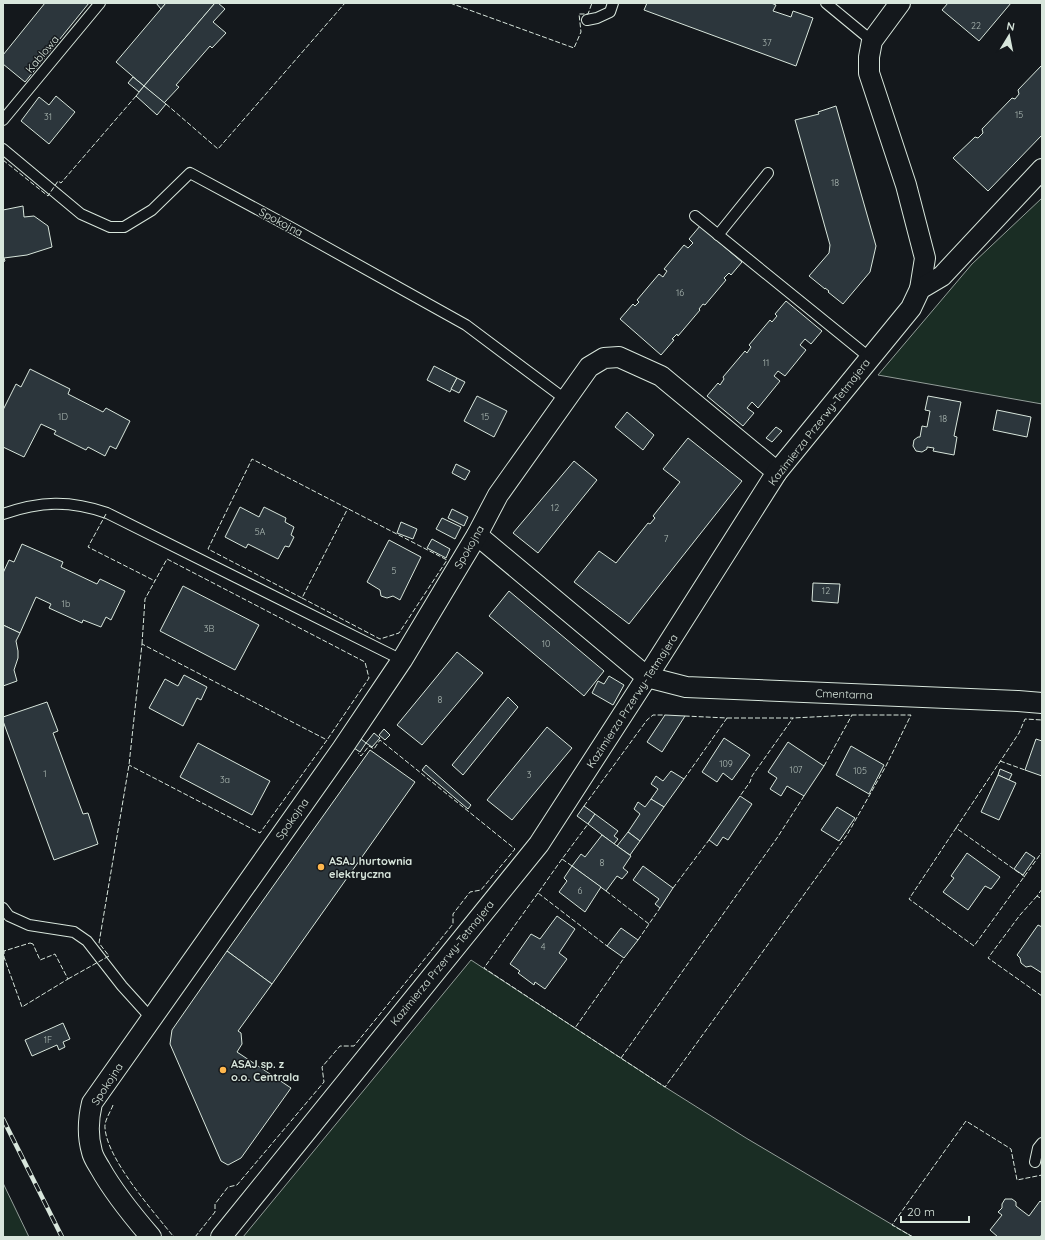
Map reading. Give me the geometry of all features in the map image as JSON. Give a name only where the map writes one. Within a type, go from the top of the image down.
[{"type":"street","points":[[872,41],[900,3]]},
{"type":"street","name":"Kazimierza Przerwy-Tetmajera","points":[[221,1237],[539,844],[777,472],[911,308],[920,289],[925,258],[906,185],[869,73],[869,57],[872,41]]},
{"type":"street","points":[[920,289],[942,276],[1042,169]]},
{"type":"street","name":"Spokojna","points":[[151,1237],[130,1213],[92,1153],[88,1132],[89,1115],[92,1103],[342,749],[402,660],[477,535],[498,495],[589,367],[604,358],[619,357],[660,376],[777,472]]},
{"type":"street","points":[[477,535],[525,577],[647,677]]},
{"type":"street","name":"Cmentarna","points":[[647,677],[686,687],[1042,703]]},
{"type":"lane","name":"Kablowa","points":[[3,120],[100,3]]},
{"type":"lane","points":[[587,20],[597,18],[610,12],[613,3]]},
{"type":"lane","points":[[826,3],[872,41]]},
{"type":"lane","name":"Spokojna","points":[[3,149],[81,214],[110,227],[124,227],[152,210],[190,174],[292,228],[466,325],[565,399]]},
{"type":"lane","points":[[718,235],[768,173]]},
{"type":"lane","points":[[695,216],[870,358]]},
{"type":"lane","points":[[3,514],[14,510],[54,503],[74,504],[90,507],[107,513],[402,660]]},
{"type":"lane","points":[[3,908],[8,916],[29,925],[74,932],[87,941],[114,976],[151,1018]]},
{"type":"lane","points":[[1035,1162],[1038,1148],[1042,1143]]},
{"type":"green space","points":[[1042,198],[1042,404],[878,375],[972,264]]},
{"type":"green space","points":[[471,960],[746,1138],[913,1237],[243,1237]]},
{"type":"green space","points":[[3,1183],[29,1237],[3,1237]]},
{"type":"building","points":[[45,3],[89,3],[25,82],[3,64],[3,55]]},
{"type":"building","points":[[156,3],[166,3],[161,9]]},
{"type":"building","points":[[166,3],[215,3],[144,86],[116,62]]},
{"type":"building","points":[[215,3],[218,3],[225,9],[213,22],[226,33],[212,48],[210,46],[176,85],[179,87],[164,103],[144,86]]},
{"type":"building","points":[[647,3],[771,3],[776,5],[773,11],[791,17],[793,11],[813,18],[796,66],[644,10]]},
{"type":"building","points":[[948,3],[1011,3],[979,41],[942,10]]},
{"type":"building","points":[[1042,65],[1042,135],[988,191],[953,158],[975,137],[978,138],[983,133],[982,129],[1012,98],[1015,99],[1019,94],[1018,90]]},
{"type":"building","points":[[133,77],[144,86],[139,92],[128,83]]},
{"type":"building","points":[[144,86],[166,104],[157,115],[136,96]]},
{"type":"building","points":[[56,96],[75,112],[49,144],[21,121],[39,97],[49,105]]},
{"type":"building","points":[[836,106],[876,246],[870,272],[843,304],[809,276],[829,253],[830,245],[795,120],[819,114],[818,112]]},
{"type":"building","points":[[23,206],[24,217],[34,216],[48,226],[52,247],[27,255],[4,258],[5,261],[3,262],[3,210]]},
{"type":"building","points":[[700,226],[742,262],[731,275],[729,273],[724,278],[726,280],[705,305],[703,304],[699,309],[700,310],[678,336],[677,334],[672,339],[674,340],[661,355],[620,319],[633,304],[635,306],[639,302],[637,300],[659,274],[663,277],[667,271],[664,269],[684,245],[688,248],[693,243],[689,239]]},
{"type":"building","points":[[786,301],[822,331],[811,344],[805,339],[800,345],[806,350],[785,376],[778,371],[774,376],[780,381],[758,408],[752,402],[747,408],[754,413],[743,426],[707,396],[718,383],[720,385],[724,379],[723,377],[745,351],[747,353],[751,347],[749,345],[770,320],[772,322],[777,316],[775,314]]},
{"type":"building","points":[[434,366],[457,378],[450,392],[427,380]]},
{"type":"building","points":[[30,369],[70,389],[68,394],[103,412],[106,408],[130,421],[116,449],[110,446],[105,456],[88,447],[86,450],[54,434],[56,431],[41,424],[24,457],[3,447],[3,410],[16,384],[21,387]]},
{"type":"building","points":[[457,378],[465,382],[459,393],[451,389]]},
{"type":"building","points":[[477,396],[507,411],[494,437],[464,421]]},
{"type":"building","points":[[928,396],[961,402],[954,436],[957,437],[954,455],[933,451],[934,448],[927,447],[927,449],[922,452],[916,451],[913,446],[914,440],[920,437],[922,426],[927,427],[930,411],[925,410]]},
{"type":"building","points":[[997,410],[1031,417],[1027,437],[993,430]]},
{"type":"building","points":[[627,412],[654,435],[643,450],[615,427]]},
{"type":"building","points":[[776,427],[782,431],[772,442],[766,438]]},
{"type":"building","points":[[688,438],[742,481],[629,624],[574,582],[599,551],[616,563],[648,523],[650,524],[655,518],[653,516],[680,482],[663,469]]},
{"type":"building","points":[[574,461],[597,480],[538,553],[513,533]]},
{"type":"building","points":[[456,464],[470,471],[465,480],[452,473]]},
{"type":"building","points":[[240,507],[259,517],[264,507],[286,518],[285,522],[294,527],[291,535],[294,537],[289,547],[285,546],[278,559],[248,544],[246,548],[225,537]]},
{"type":"building","points":[[452,509],[468,517],[464,526],[448,518]]},
{"type":"building","points":[[442,518],[461,527],[455,539],[436,529]]},
{"type":"building","points":[[401,522],[417,529],[413,539],[397,533]]},
{"type":"building","points":[[432,539],[450,549],[446,558],[427,548]]},
{"type":"building","points":[[389,540],[421,557],[400,600],[393,596],[387,598],[381,596],[380,590],[367,582]]},
{"type":"building","points":[[22,544],[63,562],[61,567],[97,584],[100,579],[125,591],[111,620],[106,617],[101,627],[83,620],[82,623],[49,608],[51,604],[36,597],[20,633],[3,625],[3,573],[9,560],[14,562]]},
{"type":"building","points":[[813,583],[840,584],[838,603],[812,601]]},
{"type":"building","points":[[183,586],[259,625],[235,670],[160,631]]},
{"type":"building","points":[[509,591],[604,671],[584,696],[489,616]]},
{"type":"building","points":[[3,625],[20,633],[16,641],[18,658],[14,670],[17,681],[3,686]]},
{"type":"building","points":[[457,652],[483,673],[422,745],[397,725]]},
{"type":"building","points":[[184,675],[207,687],[201,700],[197,698],[183,726],[149,708],[165,679],[178,686]]},
{"type":"building","points":[[609,676],[624,685],[613,705],[592,693],[598,681],[604,684]]},
{"type":"building","points":[[508,697],[518,707],[463,775],[452,765]]},
{"type":"building","points":[[47,702],[58,731],[53,733],[83,814],[88,813],[98,844],[54,860],[3,721],[3,717]]},
{"type":"building","points":[[665,715],[685,716],[662,752],[647,742]]},
{"type":"building","points":[[547,727],[572,748],[512,820],[487,800]]},
{"type":"building","points":[[384,729],[390,735],[385,740],[379,735]]},
{"type":"building","points":[[374,733],[380,738],[372,747],[366,743]]},
{"type":"building","points":[[724,738],[750,755],[732,780],[723,773],[717,782],[702,772]]},
{"type":"building","points":[[361,739],[366,743],[360,752],[354,748]]},
{"type":"building","points":[[1036,739],[1042,741],[1042,776],[1025,770]]},
{"type":"building","points":[[788,742],[824,766],[804,796],[787,786],[781,796],[770,789],[777,778],[768,772]]},
{"type":"building","points":[[198,743],[270,781],[252,815],[180,777]]},
{"type":"building","points":[[851,746],[884,765],[869,794],[836,775]]},
{"type":"building","name":"ASAJ hurtownia elektryczna","points":[[370,750],[415,782],[272,984],[227,951]]},
{"type":"building","points":[[426,765],[471,805],[468,809],[422,770]]},
{"type":"building","points":[[1000,769],[1012,774],[1009,780],[998,775]]},
{"type":"building","points":[[671,771],[684,779],[664,807],[651,799],[658,789],[651,784],[656,776],[663,781]]},
{"type":"building","points":[[998,775],[1016,783],[999,820],[981,812]]},
{"type":"building","points":[[740,796],[752,804],[728,840],[723,837],[717,846],[709,840]]},
{"type":"building","points":[[651,799],[664,807],[640,841],[628,832],[640,814],[634,809],[638,802],[645,807]]},
{"type":"building","points":[[584,806],[595,814],[588,824],[577,816]]},
{"type":"building","points":[[837,807],[855,818],[839,841],[821,830]]},
{"type":"building","points":[[595,814],[618,831],[614,836],[618,839],[614,844],[588,824]]},
{"type":"building","points":[[628,832],[640,841],[630,855],[617,846]]},
{"type":"building","points":[[602,835],[631,856],[623,868],[628,872],[622,879],[617,876],[606,891],[572,866],[581,854],[585,857]]},
{"type":"building","points":[[1026,852],[1035,858],[1023,875],[1014,869]]},
{"type":"building","points":[[967,853],[1000,877],[991,889],[985,886],[968,910],[943,892],[954,878],[951,876]]},
{"type":"building","points":[[572,866],[601,887],[585,912],[559,892],[567,881],[564,878]]},
{"type":"building","points":[[643,866],[673,888],[660,908],[655,904],[659,899],[633,880]]},
{"type":"building","points":[[557,916],[575,929],[559,953],[567,959],[545,989],[535,982],[534,985],[518,973],[520,971],[510,964],[531,934],[540,939]]},
{"type":"building","points":[[1038,925],[1042,927],[1042,973],[1031,966],[1026,967],[1021,963],[1020,958],[1017,955]]},
{"type":"building","points":[[621,928],[638,940],[624,958],[607,946]]},
{"type":"building","name":"ASAJ sp. z o.o. Centrala","points":[[227,951],[272,984],[238,1031],[241,1033],[242,1044],[237,1052],[291,1088],[241,1158],[228,1165],[221,1161],[170,1044],[172,1030]]},
{"type":"building","points":[[63,1023],[70,1039],[63,1042],[65,1047],[59,1050],[57,1045],[32,1056],[25,1040]]},
{"type":"building","points":[[1005,1199],[1012,1199],[1016,1202],[1016,1206],[1029,1216],[1040,1201],[1042,1203],[1042,1234],[1040,1237],[998,1237],[990,1230],[1002,1215],[998,1212],[1002,1208],[1002,1204]]},
{"type":"railway","points":[[3,1119],[62,1237]]},
{"type":"fence","points":[[166,104],[218,149],[345,3]]},
{"type":"fence","points":[[450,3],[574,48],[581,32],[579,14],[588,14],[592,3]]},
{"type":"fence","points":[[3,160],[48,196],[58,181],[61,183],[136,96]]},
{"type":"fence","points":[[302,598],[380,639],[399,633],[447,560],[252,459],[208,549],[302,598],[348,508]]},
{"type":"fence","points":[[106,514],[88,547],[155,581]]},
{"type":"fence","points":[[142,644],[145,599],[167,559],[365,662],[369,678],[327,740]]},
{"type":"fence","points":[[68,979],[109,956],[99,943],[129,765],[142,644],[327,740],[260,833],[129,765]]},
{"type":"fence","points":[[584,806],[647,720],[653,715],[665,715]]},
{"type":"fence","points":[[824,766],[852,715]]},
{"type":"fence","points":[[575,1028],[665,1087],[847,835],[886,766],[911,715],[852,715],[793,718]]},
{"type":"fence","points":[[684,779],[727,718],[685,716]]},
{"type":"fence","points":[[727,718],[793,718],[752,776],[750,782],[740,796]]},
{"type":"fence","points":[[956,828],[1019,733],[1025,719],[1042,720]]},
{"type":"fence","points":[[195,1237],[215,1212],[215,1204],[228,1187],[237,1185],[324,1082],[322,1067],[340,1046],[354,1046],[453,924],[453,914],[470,892],[481,890],[515,849],[380,740],[374,749],[369,746],[361,756],[358,753]]},
{"type":"fence","points":[[1000,761],[1025,770]]},
{"type":"fence","points":[[621,1058],[777,838],[804,796]]},
{"type":"fence","points":[[572,866],[562,859],[588,824]]},
{"type":"fence","points":[[1025,877],[956,828],[909,899],[974,946],[1042,852]]},
{"type":"fence","points":[[673,888],[709,840]]},
{"type":"fence","points":[[562,859],[538,893],[607,946]]},
{"type":"fence","points":[[1042,889],[1037,896],[1042,899]]},
{"type":"fence","points":[[606,891],[649,924]]},
{"type":"fence","points":[[538,893],[484,968],[575,1028],[624,958]]},
{"type":"fence","points":[[1037,896],[1020,915],[988,958],[1042,996]]},
{"type":"fence","points":[[638,940],[660,908]]},
{"type":"fence","points":[[30,943],[33,944],[40,960],[55,954],[68,979],[22,1007],[4,957],[4,951],[30,943]]},
{"type":"fence","points":[[113,1105],[105,1128],[108,1141],[114,1154],[132,1184],[175,1237]]},
{"type":"fence","points":[[913,1237],[892,1225],[966,1121],[1011,1149],[1017,1180],[1042,1175]]},
{"type":"place","name":"ASAJ hurtownia elektryczna","points":[[321,867]]},
{"type":"place","name":"ASAJ sp. z o.o. Centrala","points":[[223,1070]]}]
